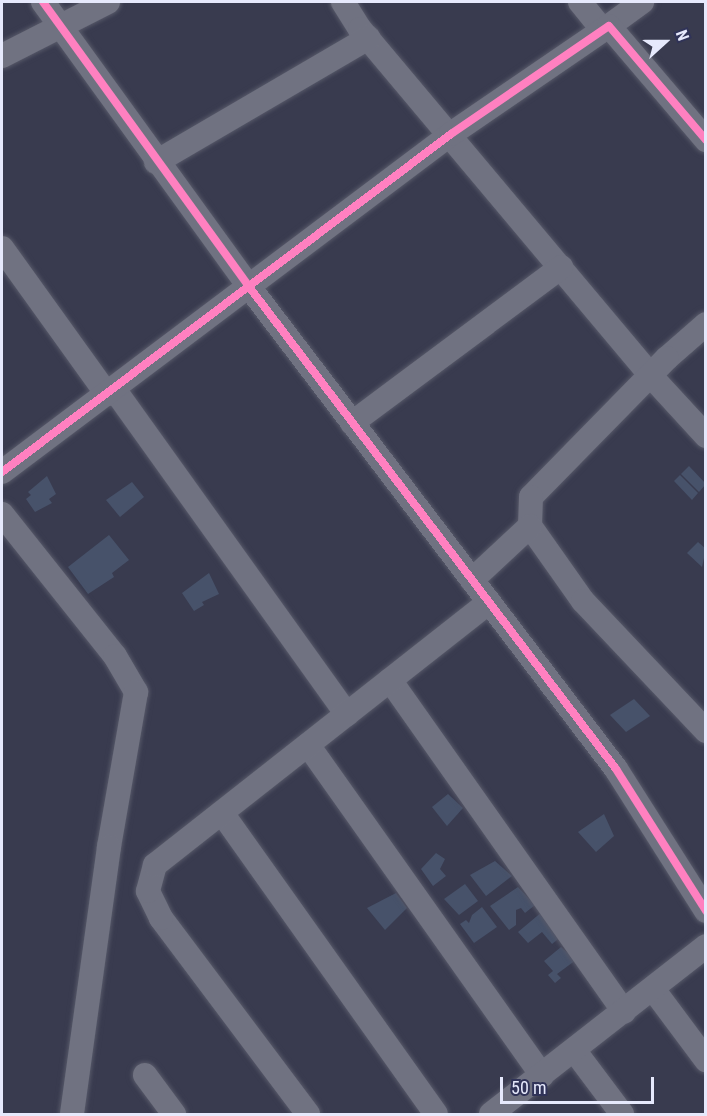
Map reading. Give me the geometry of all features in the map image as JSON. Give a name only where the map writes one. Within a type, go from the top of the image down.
[{"type":"street","points":[[43,2],[156,162],[250,288],[616,769],[705,911]]},
{"type":"street","points":[[2,56],[108,2]]},
{"type":"street","points":[[343,2],[368,38],[451,134],[650,375],[705,436]]},
{"type":"street","points":[[580,2],[606,28],[705,140]]},
{"type":"street","points":[[2,472],[250,288],[451,134],[642,2]]},
{"type":"street","points":[[156,162],[368,38]]},
{"type":"street","points":[[2,248],[347,714]]},
{"type":"street","points":[[352,423],[561,267]]},
{"type":"street","points":[[705,324],[650,375],[531,497],[530,526],[584,601],[705,731]]},
{"type":"street","points":[[2,514],[115,656],[136,692],[109,847],[72,1114]]},
{"type":"street","points":[[472,580],[530,526]]},
{"type":"street","points":[[308,1114],[161,918],[148,891],[155,865],[489,602]]},
{"type":"street","points":[[390,680],[624,1012]]},
{"type":"street","points":[[308,745],[542,1075]]},
{"type":"street","points":[[222,813],[436,1114]]},
{"type":"street","points":[[492,1114],[705,946]]},
{"type":"street","points":[[653,989],[705,1060]]},
{"type":"street","points":[[574,1050],[622,1114]]},
{"type":"street","points":[[145,1075],[174,1114]]},
{"type":"building","points":[[689,466],[706,484],[699,492],[681,474]]},
{"type":"building","points":[[680,475],[698,493],[692,500],[674,481]]},
{"type":"building","points":[[47,476],[56,494],[49,499],[52,503],[35,512],[26,499],[31,495],[28,492]]},
{"type":"building","points":[[132,482],[144,497],[120,517],[106,500]]},
{"type":"building","points":[[109,535],[129,560],[112,573],[114,577],[88,594],[68,567]]},
{"type":"building","points":[[698,542],[706,549],[702,567],[687,553]]},
{"type":"building","points":[[209,573],[219,594],[202,602],[204,605],[194,611],[182,593]]},
{"type":"building","points":[[634,699],[650,716],[626,732],[610,715]]},
{"type":"building","points":[[448,794],[463,808],[447,826],[432,807]]},
{"type":"building","points":[[604,814],[614,836],[596,852],[578,832]]},
{"type":"building","points":[[436,853],[445,859],[440,869],[446,876],[433,886],[421,869]]},
{"type":"building","points":[[495,861],[512,876],[486,896],[470,875]]},
{"type":"building","points":[[465,884],[478,901],[459,915],[444,899]]},
{"type":"building","points":[[518,887],[535,905],[525,913],[521,908],[516,910],[516,925],[509,930],[490,906]]},
{"type":"building","points":[[396,893],[407,908],[385,930],[367,908]]},
{"type":"building","points":[[482,907],[497,927],[474,943],[460,924],[466,920],[469,923],[472,915]]},
{"type":"building","points":[[543,911],[563,935],[552,944],[542,932],[528,943],[518,932]]},
{"type":"building","points":[[561,947],[576,960],[557,974],[561,978],[555,983],[548,975],[553,971],[544,961]]},
{"type":"cycle path","points":[[43,2],[250,288],[616,769],[706,911]]},
{"type":"cycle path","points":[[2,472],[451,134],[609,26],[706,140]]}]
